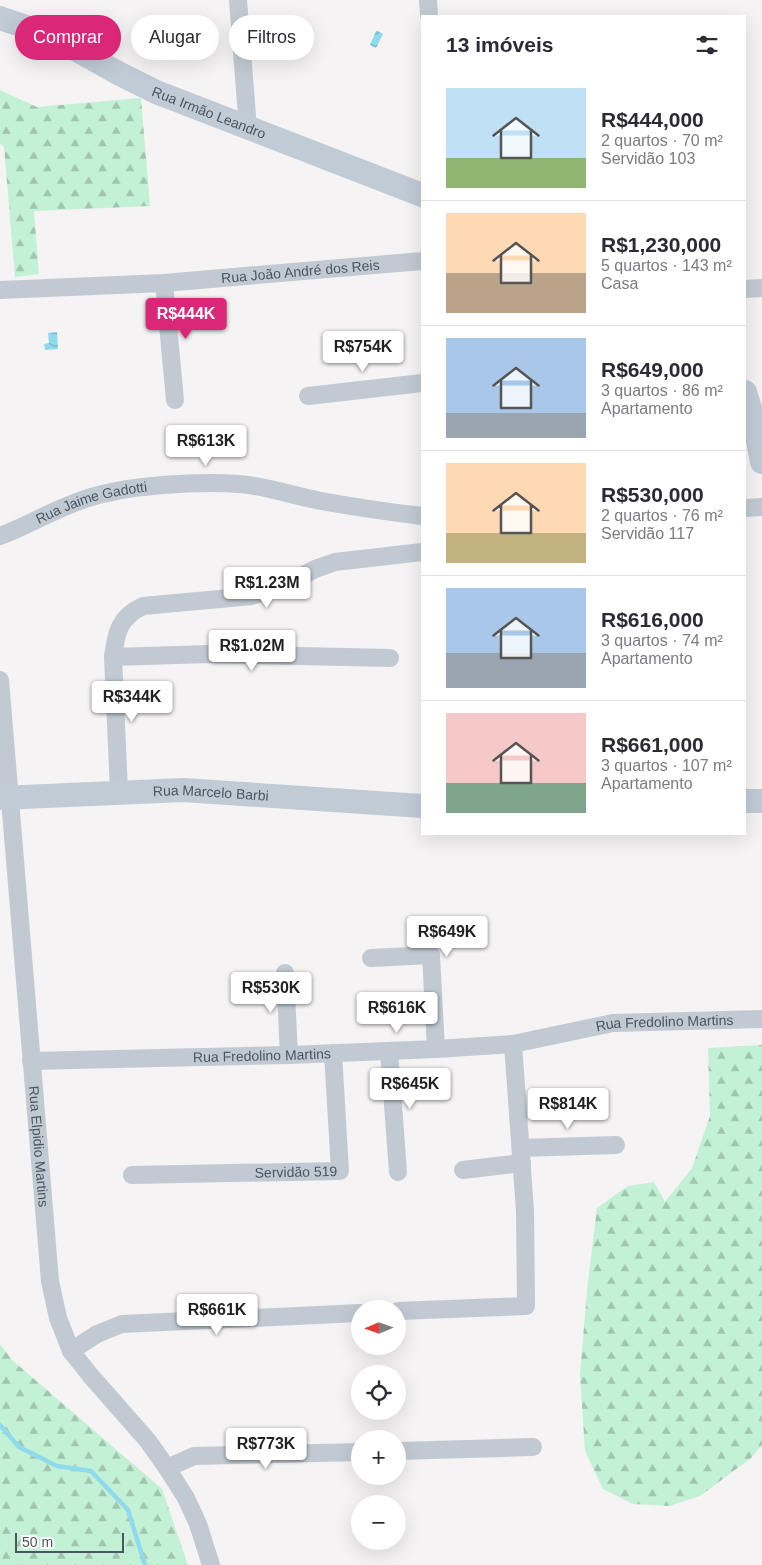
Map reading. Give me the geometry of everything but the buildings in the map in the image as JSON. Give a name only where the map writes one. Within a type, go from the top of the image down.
[{"type":"street","points":[[238,0],[248,129]]},
{"type":"street","points":[[428,0],[429,15]]},
{"type":"street","name":"Rua Irmão Leandro","points":[[0,18],[50,36],[156,92],[421,195]]},
{"type":"street","name":"Rua João André dos Reis","points":[[0,290],[164,283],[421,261]]},
{"type":"street","points":[[164,283],[175,400]]},
{"type":"street","points":[[746,288],[762,288]]},
{"type":"street","points":[[308,396],[421,383]]},
{"type":"street","points":[[746,395],[754,421],[762,462]]},
{"type":"street","name":"Rua Jaime Gadotti","points":[[0,536],[49,513],[94,496],[127,490],[197,483],[238,484],[259,487],[320,501],[421,516]]},
{"type":"street","points":[[746,508],[762,507]]},
{"type":"street","points":[[119,791],[113,657],[116,639],[123,620],[132,611],[143,606],[252,596],[291,582],[315,569],[335,562],[421,552]]},
{"type":"street","points":[[113,657],[209,654],[390,658]]},
{"type":"street","name":"Rua Elpidio Martins","points":[[0,680],[4,797],[31,1061],[50,1281],[58,1318],[71,1351],[148,1441],[186,1498],[198,1524],[212,1565]]},
{"type":"street","name":"Rua Marcelo Barbi","points":[[4,797],[119,791],[202,791],[421,806]]},
{"type":"street","points":[[746,801],[762,801]]},
{"type":"street","points":[[371,958],[431,955],[436,1049]]},
{"type":"street","points":[[285,972],[289,1055]]},
{"type":"street","name":"Rua Fredolino Martins","points":[[31,1061],[289,1055],[436,1049],[513,1044],[612,1023],[762,1019]]},
{"type":"street","points":[[406,1312],[526,1306],[525,1211],[513,1044]]},
{"type":"street","points":[[388,1051],[398,1172]]},
{"type":"street","name":"Servidão 519","points":[[132,1175],[340,1171],[333,1053]]},
{"type":"street","points":[[463,1170],[522,1156],[616,1145]]},
{"type":"street","points":[[71,1351],[97,1334],[122,1324],[351,1313]]},
{"type":"street","points":[[406,1451],[533,1447]]},
{"type":"street","points":[[167,1468],[194,1456],[351,1452]]},
{"type":"green space","points":[[0,90],[37,107],[141,98],[150,206],[34,211],[39,274],[15,277],[4,147],[0,143]]},
{"type":"green space","points":[[762,1045],[762,1445],[751,1458],[700,1496],[669,1506],[633,1504],[603,1489],[585,1451],[580,1375],[587,1290],[597,1208],[628,1186],[654,1182],[665,1202],[692,1168],[710,1116],[708,1048]]},
{"type":"green space","points":[[0,1344],[12,1360],[162,1489],[188,1565],[0,1565]]},
{"type":"water","points":[[376,31],[383,34],[376,48],[370,45]]},
{"type":"water","points":[[57,332],[58,349],[45,350],[44,344],[49,343],[48,333]]},
{"type":"waterway","points":[[0,1425],[19,1447],[57,1466],[91,1471],[128,1510],[145,1565]]}]
